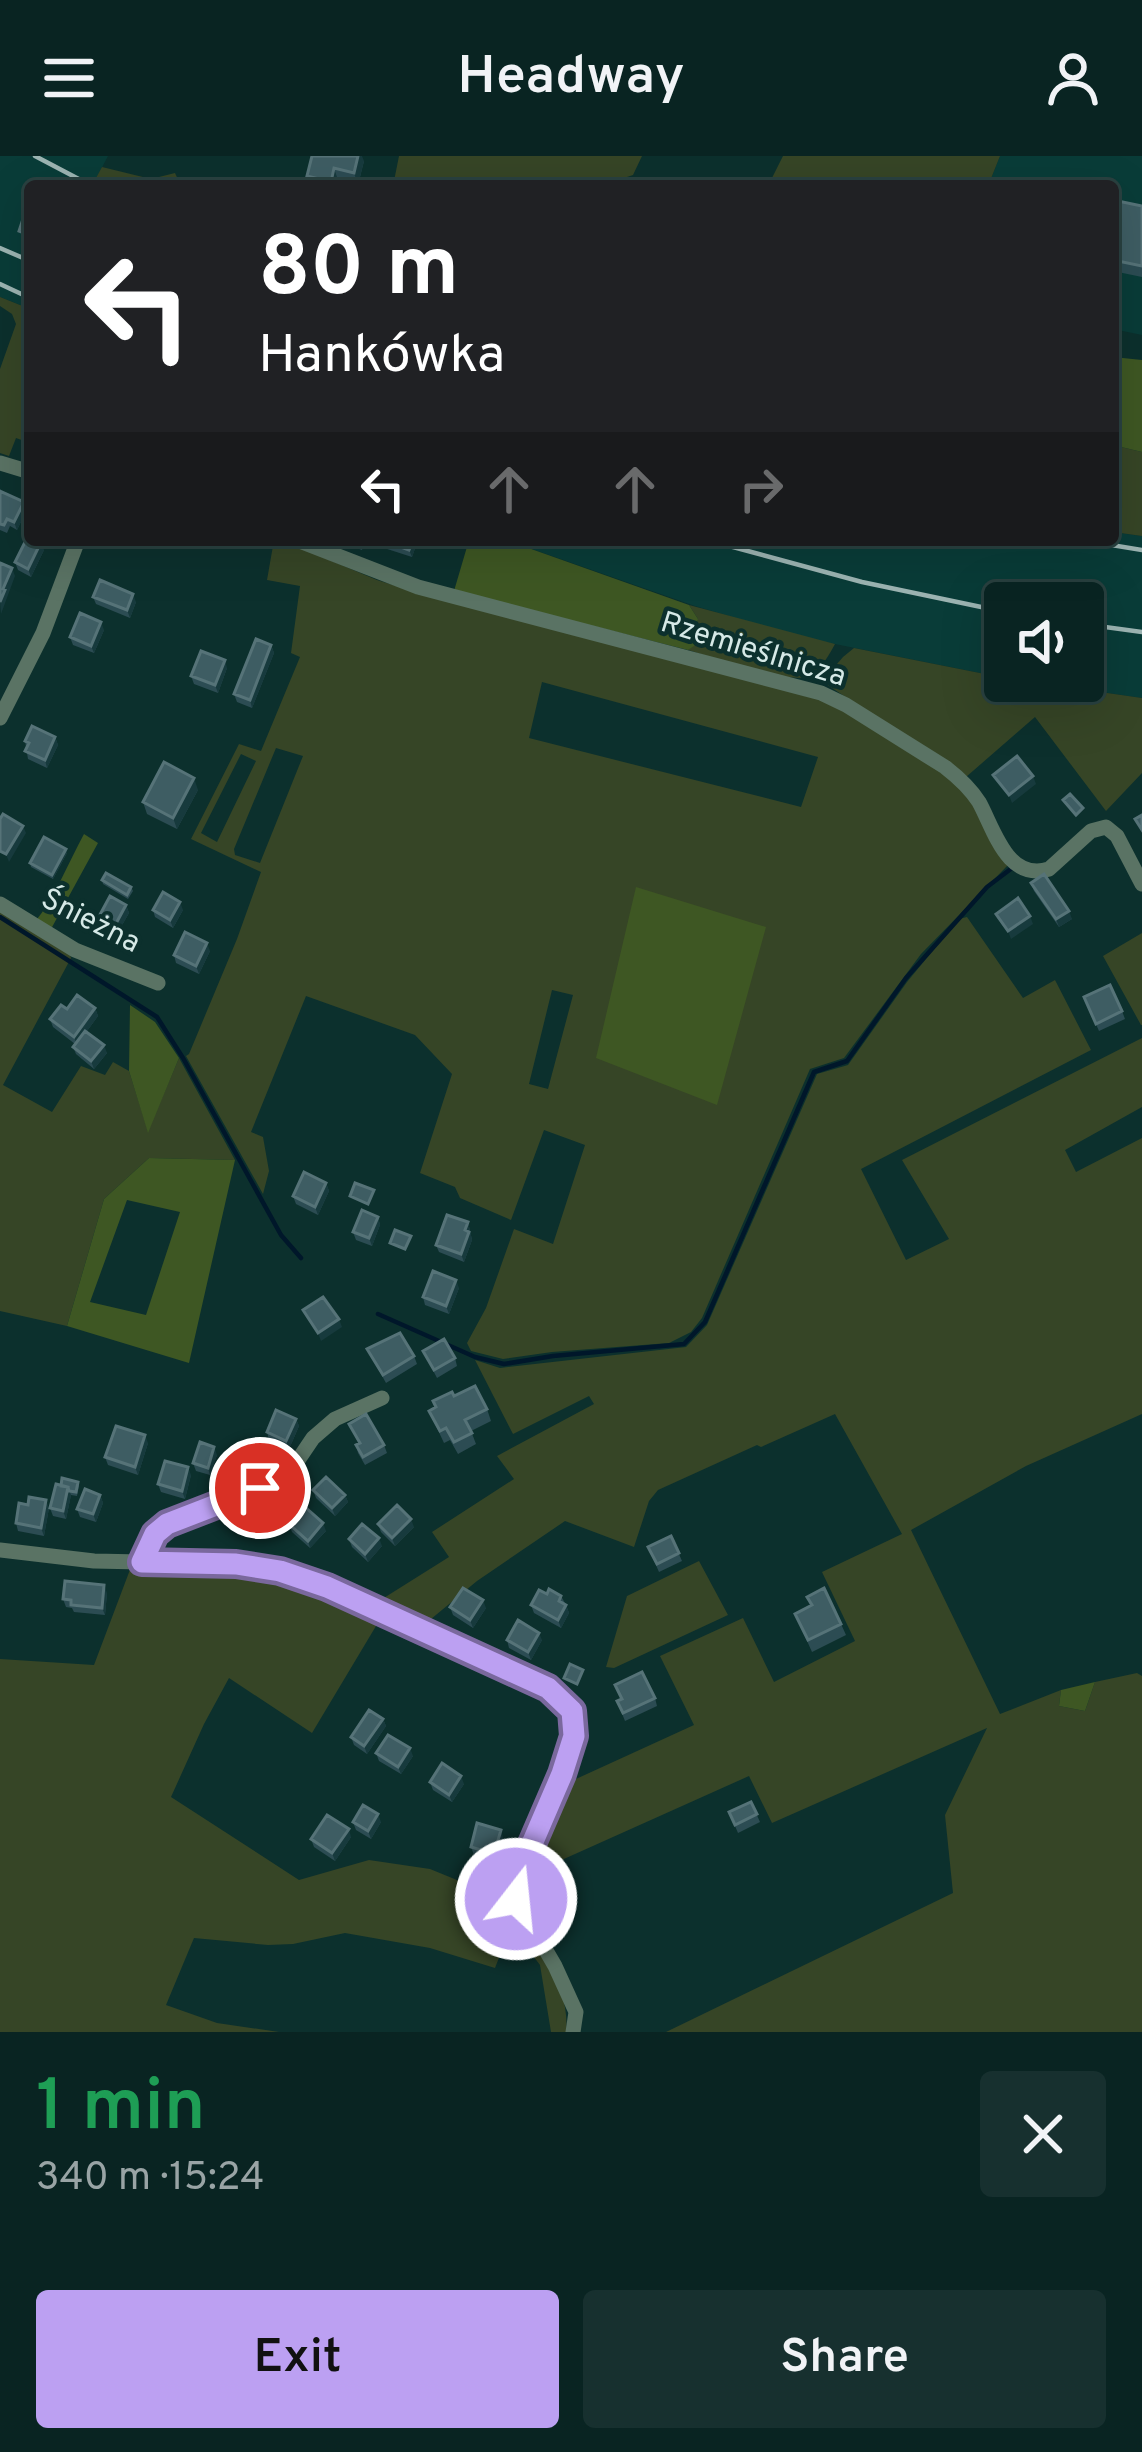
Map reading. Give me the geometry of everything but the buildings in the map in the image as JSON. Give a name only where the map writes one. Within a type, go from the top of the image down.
[{"type":"street","points":[[0,718],[43,633],[76,546]]},
{"type":"street","name":"Rzemieślnicza","points":[[312,546],[418,587],[831,697],[954,774],[978,801],[1005,853],[1021,867],[1048,869],[1100,828],[1112,830],[1142,884]]},
{"type":"street","name":"Śnieżna","points":[[0,904],[75,950],[158,983]]},
{"type":"street","points":[[142,1562],[155,1534],[167,1524],[260,1488],[292,1469],[335,1419],[382,1398]]},
{"type":"street","points":[[0,1550],[94,1561],[236,1564],[280,1571],[327,1587],[548,1688],[572,1711],[574,1736],[522,1867],[516,1899],[576,2012],[574,2032]]},
{"type":"shaded area","points":[[0,156],[108,156],[97,177],[102,180],[24,180],[24,307],[0,297]]},
{"type":"shaded area","points":[[1000,156],[1142,156],[1142,335],[1119,330],[1119,180],[990,180]]},
{"type":"shaded area","points":[[1119,533],[1142,536],[1142,698],[1104,693],[1104,582],[984,582],[984,674],[800,637],[523,546],[1119,546]]},
{"type":"green space","points":[[399,156],[642,156],[633,175],[617,180],[394,180]]},
{"type":"green space","points":[[783,156],[1000,156],[990,180],[771,180]]},
{"type":"green space","points":[[102,167],[151,179],[175,173],[178,180],[100,180],[96,178]]},
{"type":"green space","points":[[0,297],[24,307],[24,441],[16,438],[9,456],[0,453],[0,369],[16,324],[12,314],[0,306]]},
{"type":"green space","points":[[1119,358],[1142,360],[1142,452],[1119,446]]},
{"type":"green space","points":[[1119,446],[1142,452],[1142,536],[1119,533]]},
{"type":"green space","points":[[273,546],[296,546],[435,598],[836,704],[950,777],[969,797],[1009,864],[921,954],[844,1058],[810,1069],[702,1318],[691,1332],[669,1343],[503,1359],[471,1351],[467,1343],[486,1308],[514,1229],[553,1244],[585,1145],[544,1130],[511,1220],[460,1198],[455,1187],[420,1173],[452,1074],[415,1035],[306,996],[251,1132],[263,1137],[269,1171],[263,1194],[186,1056],[261,872],[191,839],[239,744],[261,751],[300,657],[291,653],[300,586],[267,580]],"holes":[[[542,682],[818,757],[801,807],[529,738]],[[276,748],[303,756],[260,863],[235,855],[234,849]],[[241,754],[256,761],[217,842],[201,833]],[[552,990],[573,995],[548,1089],[529,1084]]]},
{"type":"green space","points":[[467,546],[523,546],[689,605],[698,619],[694,646],[688,650],[454,591]]},
{"type":"green space","points":[[689,605],[835,644],[811,675],[787,677],[751,670],[688,650],[696,640],[698,619]]},
{"type":"green space","points":[[854,648],[984,674],[984,702],[1104,702],[1104,693],[1142,698],[1142,773],[1106,811],[1035,717],[966,777],[826,684],[824,679]]},
{"type":"green space","points":[[84,834],[98,843],[51,929],[34,923],[55,892]]},
{"type":"green space","points":[[636,887],[766,927],[717,1105],[596,1058]]},
{"type":"green space","points":[[0,909],[69,952],[71,958],[3,1085],[52,1112],[81,1066],[105,1075],[113,1062],[129,1071],[148,1131],[179,1058],[235,1160],[149,1158],[104,1199],[67,1326],[0,1311]]},
{"type":"green space","points":[[967,917],[1023,998],[1055,980],[1091,1050],[861,1169],[906,1260],[949,1239],[902,1160],[1142,1038],[1142,1107],[1065,1150],[1076,1172],[1142,1138],[1142,1414],[1026,1466],[911,1530],[1000,1714],[1061,1690],[1059,1706],[1085,1711],[1095,1682],[1137,1673],[1142,1676],[1142,2032],[666,2032],[953,1893],[945,1815],[987,1728],[772,1823],[749,1776],[526,1876],[565,1784],[694,1725],[660,1656],[743,1618],[774,1682],[855,1641],[822,1572],[902,1534],[835,1414],[658,1490],[649,1501],[634,1547],[565,1521],[477,1581],[425,1624],[379,1601],[449,1557],[432,1532],[514,1479],[497,1456],[594,1404],[589,1396],[513,1434],[475,1360],[500,1368],[686,1347],[707,1325],[817,1074],[848,1065],[907,982],[959,919]]},
{"type":"green space","points":[[1142,933],[1142,1025],[1141,1025],[1103,956]]},
{"type":"green space","points":[[130,1005],[155,1022],[179,1058],[148,1133],[129,1071]]},
{"type":"green space","points":[[149,1158],[235,1160],[189,1363],[67,1326],[104,1199]],"holes":[[[127,1200],[180,1212],[146,1315],[90,1302]]]},
{"type":"green space","points":[[699,1561],[728,1615],[614,1668],[606,1667],[627,1596]]},
{"type":"green space","points":[[131,1567],[274,1577],[382,1616],[312,1733],[229,1678],[171,1797],[299,1880],[369,1860],[430,1869],[506,1900],[515,1907],[558,1983],[566,2032],[551,2032],[540,1965],[511,1927],[495,1968],[430,1948],[345,1933],[268,1945],[194,1938],[166,2005],[217,2023],[279,2032],[0,2032],[0,1659],[94,1665]]},
{"type":"green space","points":[[1095,1682],[1085,1711],[1059,1706],[1061,1690]]},
{"type":"waterway","points":[[378,1314],[475,1357],[504,1364],[684,1344],[705,1322],[814,1072],[847,1061],[906,978],[987,887],[1012,868]]},
{"type":"waterway","points":[[0,917],[157,1017],[281,1235],[301,1258]]},
{"type":"railway","points":[[35,156],[81,180]]},
{"type":"railway","points":[[0,248],[24,258]]},
{"type":"railway","points":[[0,284],[24,295]]},
{"type":"railway","points":[[729,546],[862,582],[984,608]]},
{"type":"railway","points":[[1118,546],[1142,550]]},
{"type":"railway","points":[[1104,627],[1142,632]]},
{"type":"route","points":[[260,1488],[167,1524],[155,1534],[142,1562],[236,1564],[280,1571],[327,1587],[548,1688],[572,1711],[574,1736],[522,1867],[516,1899]]}]
